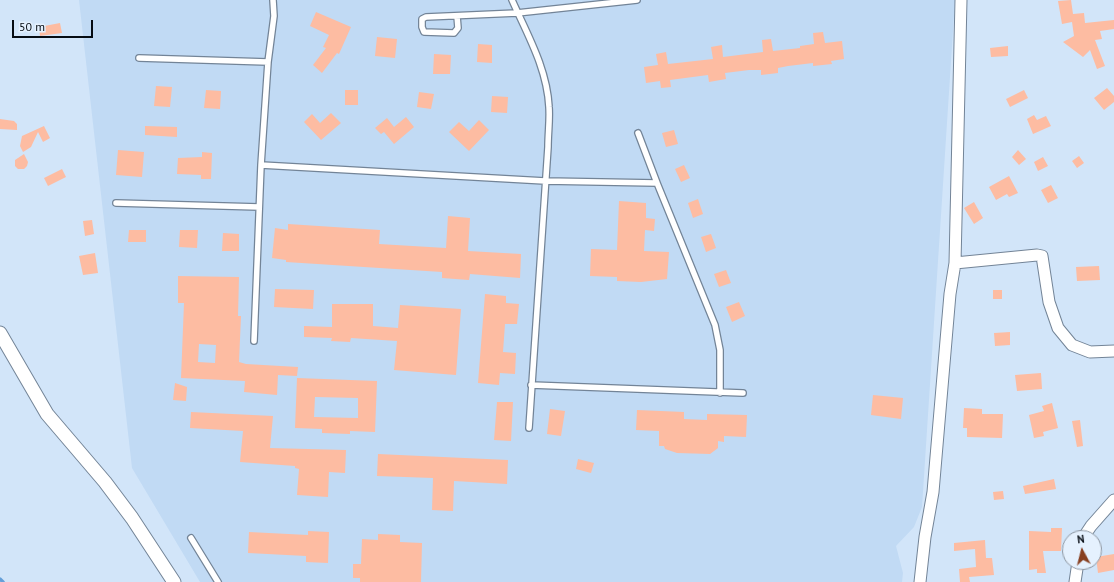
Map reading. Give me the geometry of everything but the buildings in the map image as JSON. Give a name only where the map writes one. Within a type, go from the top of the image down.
[{"type":"street","points":[[920,582],[933,492],[941,393],[955,263],[961,0]]},
{"type":"street","points":[[955,263],[1031,255],[1042,256],[1049,302],[1058,328],[1072,345],[1090,352],[1114,351]]},
{"type":"street","points":[[0,333],[47,414],[105,482],[132,518],[174,582]]},
{"type":"street","points":[[1088,530],[1114,500]]},
{"type":"street","points":[[1075,582],[1077,570]]},
{"type":"lane","points":[[254,341],[261,165],[268,62],[274,16],[273,0]]},
{"type":"lane","points":[[512,0],[534,46],[545,82],[549,106],[546,181],[529,428]]},
{"type":"lane","points":[[458,16],[458,28],[454,33],[424,32],[422,27],[422,19],[426,17],[517,13],[637,0]]},
{"type":"lane","points":[[139,58],[268,62]]},
{"type":"lane","points":[[638,133],[715,325],[720,350],[720,393]]},
{"type":"lane","points":[[261,165],[546,181],[657,183]]},
{"type":"lane","points":[[116,203],[259,208]]},
{"type":"lane","points":[[531,385],[743,393]]},
{"type":"lane","points":[[191,538],[218,582]]},
{"type":"shaded area","points":[[79,0],[955,0],[922,507],[914,527],[896,546],[903,573],[902,582],[200,582],[132,468]]},
{"type":"waterway","points":[[0,579],[3,582]]}]
